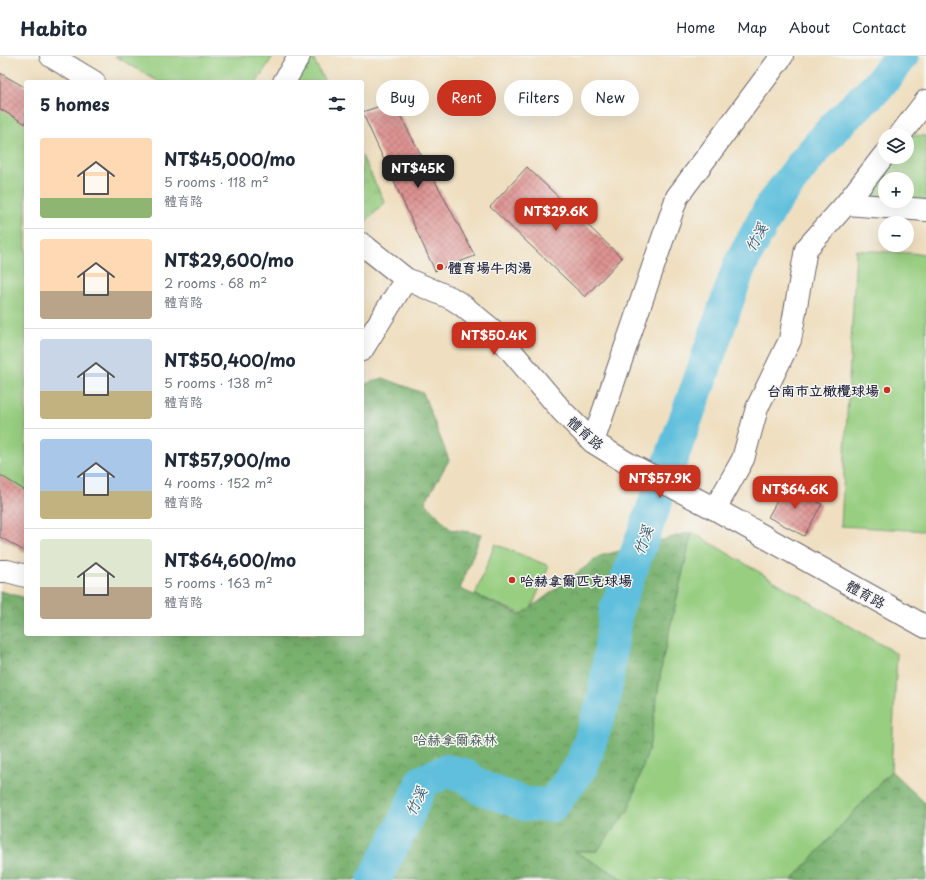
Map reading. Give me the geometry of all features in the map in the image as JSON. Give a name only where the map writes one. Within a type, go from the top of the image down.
[{"type":"street","points":[[51,56],[91,80]]},
{"type":"street","points":[[285,80],[299,56]]},
{"type":"street","points":[[593,442],[677,197],[782,56]]},
{"type":"street","points":[[905,128],[926,101]]},
{"type":"street","points":[[711,507],[743,458],[757,408],[790,340],[806,249],[846,204],[878,163]]},
{"type":"street","points":[[846,204],[926,210]]},
{"type":"street","name":"體育路","points":[[364,246],[406,279],[462,304],[496,333],[562,412],[593,442],[627,463],[711,507],[926,627]]},
{"type":"street","points":[[364,347],[406,279]]},
{"type":"street","points":[[0,571],[7,571],[24,575]]},
{"type":"green space","points":[[115,56],[273,56],[258,80],[156,80]]},
{"type":"green space","points":[[305,56],[312,56],[324,80],[290,80]]},
{"type":"green space","points":[[0,73],[24,87],[24,551],[0,537]]},
{"type":"green space","points":[[914,135],[926,136],[926,204],[914,202],[914,172],[883,172],[889,164],[914,164]]},
{"type":"green space","points":[[364,160],[385,203],[364,223]]},
{"type":"green space","points":[[878,179],[878,197],[866,196]]},
{"type":"green space","name":"台南市立橄欖球場","points":[[856,250],[926,254],[926,531],[841,526]]},
{"type":"green space","name":"哈赫拿爾森林","points":[[383,378],[423,393],[449,460],[425,502],[450,529],[481,534],[460,589],[521,615],[600,556],[692,532],[663,658],[649,749],[628,811],[597,851],[574,851],[625,880],[0,880],[0,591],[24,597],[24,636],[364,636],[364,384]]},
{"type":"green space","points":[[692,532],[897,654],[891,771],[792,880],[625,880],[573,851],[597,851],[649,749],[663,658]]},
{"type":"green space","name":"哈赫拿爾匹克球場","points":[[495,544],[549,566],[528,616],[475,595]]},
{"type":"green space","points":[[891,771],[926,804],[926,880],[792,880]]},
{"type":"building","points":[[0,73],[24,87],[24,123],[0,109]]},
{"type":"building","points":[[376,107],[376,116],[400,116],[475,256],[435,271],[364,116],[364,111]]},
{"type":"building","points":[[527,167],[622,258],[585,297],[490,207]]},
{"type":"building","points":[[0,475],[24,490],[24,551],[0,537]]},
{"type":"building","points":[[786,485],[822,504],[804,536],[768,517]]},
{"type":"waterway","name":"竹溪","points":[[374,880],[404,823],[422,782],[446,771],[464,775],[482,788],[525,804],[552,805],[582,765],[604,699],[616,610],[700,380],[739,267],[772,205],[806,160],[838,123],[876,88],[902,56]]},
{"type":"place","name":"體育場牛肉湯","points":[[440,267]]},
{"type":"place","name":"台南市立橄欖球場","points":[[887,390]]},
{"type":"place","name":"哈赫拿爾匹克球場","points":[[512,580]]}]
